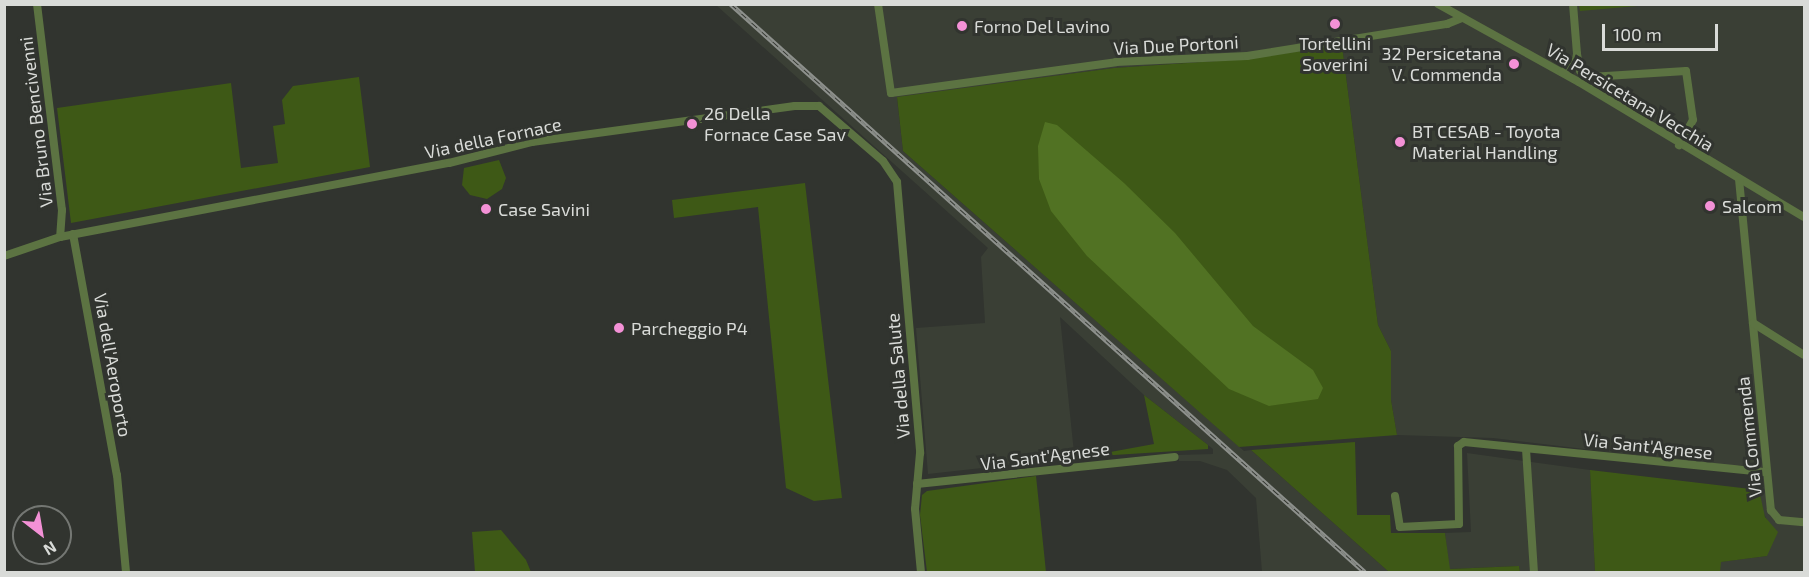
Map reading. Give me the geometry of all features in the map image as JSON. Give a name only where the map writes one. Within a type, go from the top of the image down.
[{"type":"street","name":"Via Bruno Bencivenni","points":[[37,4],[62,210],[60,237]]},
{"type":"street","name":"Via Due Portoni","points":[[878,4],[891,93],[1116,62],[1247,56],[1447,24],[1462,18]]},
{"type":"street","name":"Via Persicetana Vecchia","points":[[1438,4],[1562,72],[1679,145],[1804,217]]},
{"type":"street","points":[[1573,4],[1580,69],[1579,82]]},
{"type":"street","points":[[1562,72],[1575,65],[1577,54]]},
{"type":"street","points":[[1580,69],[1590,77],[1686,71],[1693,120],[1679,145]]},
{"type":"street","name":"Via della Fornace","points":[[73,234],[449,163],[532,142],[807,105],[828,110],[895,176]]},
{"type":"street","name":"Via della Salute","points":[[895,176],[920,453],[916,522],[921,573]]},
{"type":"street","name":"Via Commenda","points":[[1739,179],[1773,516],[1784,521],[1804,522]]},
{"type":"street","points":[[4,256],[73,234]]},
{"type":"street","name":"Via dell'Aeroporto","points":[[73,234],[81,262],[117,475],[126,573]]},
{"type":"street","points":[[1753,323],[1804,355]]},
{"type":"street","name":"Via Sant'Agnese","points":[[1395,496],[1400,527],[1456,526],[1462,518],[1461,443],[1767,472]]},
{"type":"street","points":[[1526,449],[1534,573]]},
{"type":"street","name":"Via Sant'Agnese","points":[[917,484],[1175,457]]},
{"type":"shaded area","points":[[1579,4],[1649,5],[1580,11]]},
{"type":"shaded area","points":[[716,5],[1804,5],[1804,572],[1720,572],[1720,562],[1767,556],[1769,524],[1762,510],[1756,464],[1726,466],[1493,438],[1397,435],[1391,400],[1391,351],[1378,325],[1342,45],[1246,59],[1114,68],[897,98],[903,151],[1244,451],[1251,450],[1389,572],[1262,572],[1256,498],[1227,470],[1200,461],[1179,461],[1178,455],[1213,454],[1213,449],[1144,395],[1060,317],[1074,453],[1071,458],[928,474],[916,328],[985,323],[981,257],[988,248]]},
{"type":"shaded area","points":[[1342,45],[1378,325],[1391,351],[1391,400],[1397,435],[1239,447],[903,151],[897,97],[1114,68],[1246,59]]},
{"type":"shaded area","points":[[359,77],[370,167],[71,223],[57,108],[231,83],[241,168],[278,163],[273,126],[285,124],[282,100],[293,86]]},
{"type":"shaded area","points":[[1045,122],[1057,125],[1124,183],[1175,233],[1253,326],[1313,370],[1323,388],[1318,399],[1269,406],[1229,389],[1087,256],[1051,211],[1039,179],[1038,146]]},
{"type":"shaded area","points":[[499,160],[506,178],[502,189],[487,199],[470,195],[462,185],[464,168]]},
{"type":"shaded area","points":[[805,183],[842,498],[814,501],[786,488],[758,207],[674,218],[672,200]]},
{"type":"shaded area","points":[[1144,395],[1208,445],[1208,449],[1083,457],[1154,444]]},
{"type":"shaded area","points":[[1355,442],[1357,515],[1390,515],[1391,533],[1445,533],[1450,569],[1519,566],[1520,572],[1389,572],[1251,450]]},
{"type":"shaded area","points":[[1467,453],[1590,470],[1595,572],[1520,572],[1519,566],[1449,569],[1445,533],[1471,532]]},
{"type":"shaded area","points":[[1590,470],[1759,490],[1765,517],[1778,532],[1767,556],[1721,562],[1720,572],[1595,572]]},
{"type":"shaded area","points":[[1036,476],[1046,572],[927,572],[920,515],[922,495],[927,491]]},
{"type":"shaded area","points":[[501,530],[526,560],[531,572],[475,572],[472,532]]},
{"type":"railway","points":[[731,4],[1365,572]]},
{"type":"place","name":"Tortellini Soverini","points":[[1335,24]]},
{"type":"place","name":"Forno Del Lavino","points":[[962,26]]},
{"type":"place","name":"32 Persicetana V. Commenda","points":[[1514,64]]},
{"type":"place","name":"26 Della Fornace Case Sav","points":[[692,124]]},
{"type":"place","name":"BT CESAB - Toyota Material Handling","points":[[1400,142]]},
{"type":"place","name":"Salcom","points":[[1710,206]]},
{"type":"place","name":"Case Savini","points":[[486,209]]},
{"type":"place","name":"Parcheggio P4","points":[[619,328]]}]
